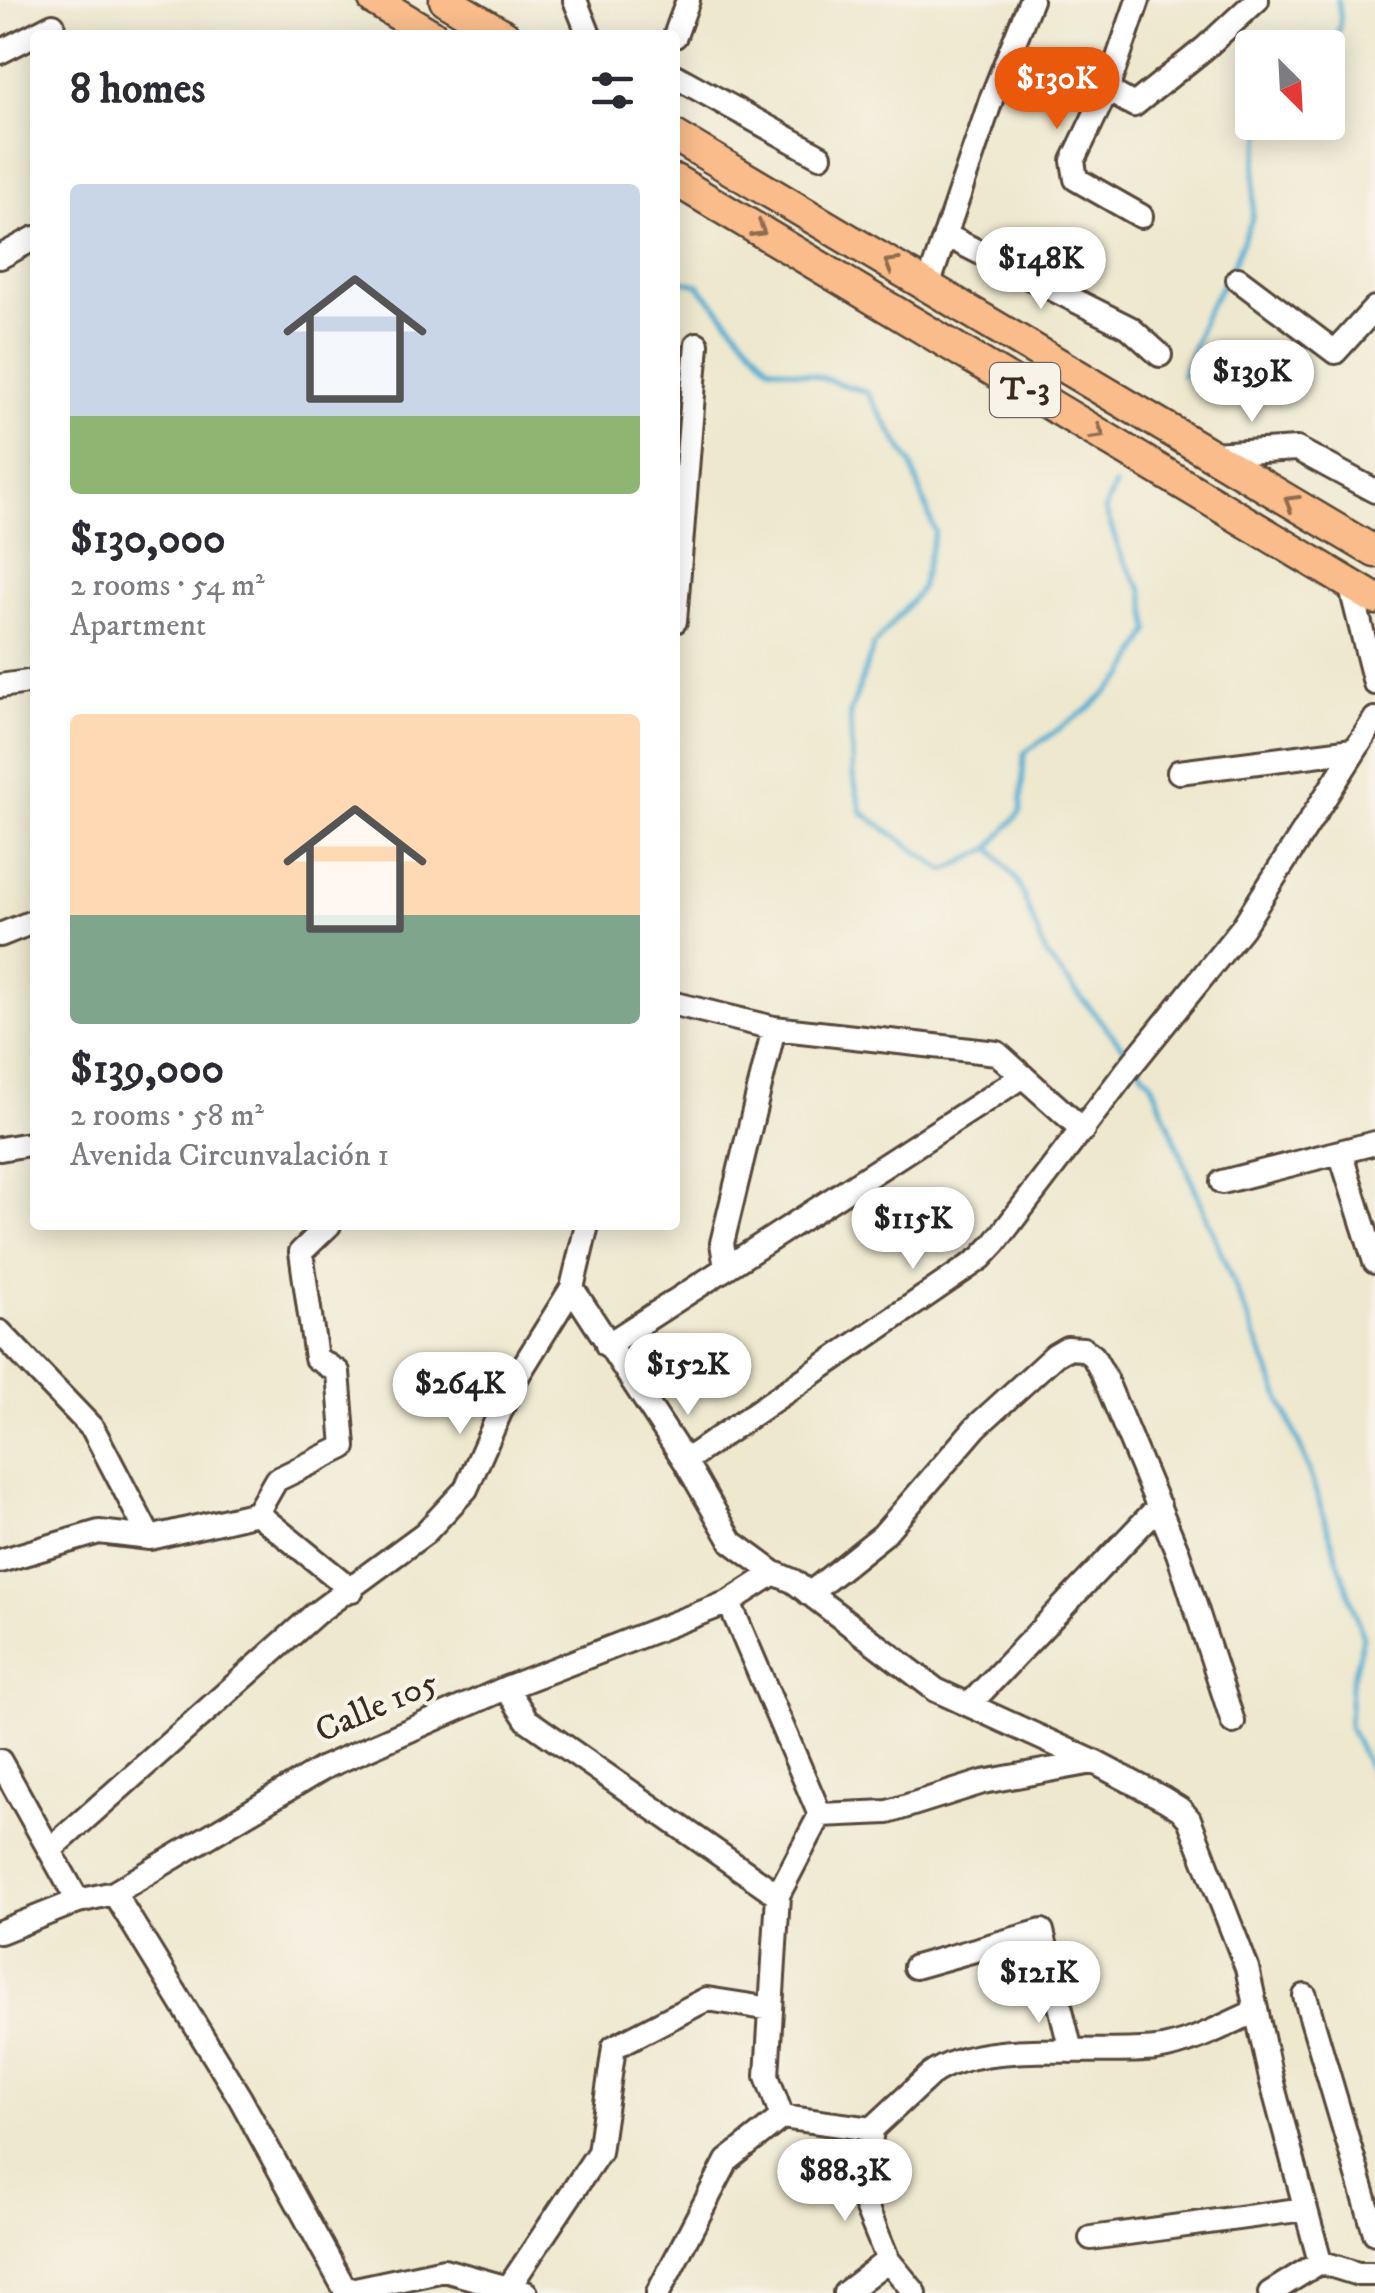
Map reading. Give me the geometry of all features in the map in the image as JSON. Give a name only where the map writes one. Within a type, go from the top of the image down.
[{"type":"main road","points":[[374,0],[424,30]]},
{"type":"main road","points":[[445,0],[496,30]]},
{"type":"main road","name":"T-3","points":[[680,139],[1375,552]]},
{"type":"main road","name":"T-3","points":[[680,183],[1363,592]]},
{"type":"street","points":[[575,0],[587,30]]},
{"type":"street","points":[[677,30],[688,0]]},
{"type":"street","points":[[928,286],[992,97],[1032,0]]},
{"type":"street","points":[[1138,0],[1106,90],[1073,161],[1076,178],[1141,216]]},
{"type":"street","points":[[1106,90],[1134,105],[1257,0]]},
{"type":"street","points":[[45,30],[53,26]]},
{"type":"street","points":[[0,52],[30,37]]},
{"type":"street","points":[[680,79],[820,156]]},
{"type":"street","points":[[945,235],[1130,328],[1160,355]]},
{"type":"street","points":[[0,257],[30,241]]},
{"type":"street","points":[[1238,279],[1335,352],[1375,308]]},
{"type":"street","points":[[680,556],[696,344]]},
{"type":"street","points":[[1210,454],[1297,448],[1375,492]]},
{"type":"street","points":[[1363,592],[1375,683]]},
{"type":"street","points":[[0,686],[30,682]]},
{"type":"street","points":[[685,1461],[980,1258],[1242,928],[1374,724]]},
{"type":"street","points":[[1178,772],[1354,750]]},
{"type":"street","points":[[0,935],[30,923]]},
{"type":"street","points":[[680,1005],[774,1028],[997,1052],[1082,1130]]},
{"type":"street","points":[[726,1268],[722,1243],[774,1028]]},
{"type":"street","points":[[608,1344],[1022,1076]]},
{"type":"street","points":[[1222,1182],[1375,1143]]},
{"type":"street","points":[[0,1149],[30,1145]]},
{"type":"street","points":[[1340,1152],[1375,1262]]},
{"type":"street","points":[[0,1561],[99,1532],[150,1538],[257,1513],[276,1480],[344,1447],[338,1372],[316,1358],[301,1252],[324,1230]]},
{"type":"street","points":[[51,1850],[314,1614],[352,1590],[424,1533],[466,1489],[513,1383],[572,1288],[586,1230]]},
{"type":"street","points":[[572,1288],[685,1461],[732,1542],[936,1690],[1094,1762],[1180,1808],[1189,1819],[1246,1968],[1320,2262]]},
{"type":"street","points":[[0,1332],[93,1429],[150,1538]]},
{"type":"street","name":"Calle 105","points":[[0,1932],[78,1901],[114,1893],[323,1768],[506,1688],[730,1602],[792,1583],[883,1536],[976,1426],[1040,1367],[1067,1348],[1084,1349],[1096,1360],[1158,1506]]},
{"type":"street","points":[[969,1705],[1158,1506],[1178,1552],[1233,1722]]},
{"type":"street","points":[[257,1513],[352,1590]]},
{"type":"street","points":[[730,1602],[820,1815]]},
{"type":"street","points":[[506,1688],[526,1720],[778,1895]]},
{"type":"street","points":[[0,1761],[78,1901]]},
{"type":"street","points":[[820,1815],[888,1812],[983,1782],[1094,1762]]},
{"type":"street","points":[[782,2117],[767,2076],[778,1895],[820,1815]]},
{"type":"street","points":[[114,1893],[240,2098],[347,2292],[444,2270],[517,2290],[599,2152],[614,2048],[707,1999],[771,2010]]},
{"type":"street","points":[[915,1967],[1042,1931],[1071,2051]]},
{"type":"street","points":[[1305,1996],[1375,2233]]},
{"type":"street","points":[[915,2293],[888,2260],[864,2199],[872,2129],[939,2068],[973,2057],[1160,2048],[1198,2037],[1256,2011]]},
{"type":"street","points":[[658,2293],[727,2161],[782,2117],[872,2129]]},
{"type":"street","points":[[1091,2238],[1305,2209]]},
{"type":"street","points":[[845,2293],[888,2260]]},
{"type":"street","points":[[1270,2293],[1320,2262],[1358,2274],[1375,2274]]},
{"type":"waterway","points":[[1338,0],[1338,30]]},
{"type":"waterway","points":[[1183,376],[1205,314],[1232,267],[1252,219],[1261,140]]},
{"type":"waterway","points":[[680,280],[698,285],[769,366],[867,392],[911,464],[935,532],[920,590],[874,645],[850,713],[853,776],[862,812],[945,871],[991,848],[1018,882],[1047,957],[1131,1057]]},
{"type":"waterway","points":[[991,847],[1021,811],[1024,753],[1091,707],[1125,676],[1150,630],[1143,591],[1122,558],[1105,509],[1115,485]]},
{"type":"waterway","points":[[1137,1065],[1152,1083],[1305,1459],[1363,1637],[1351,1684],[1349,1727],[1375,1780]]}]
